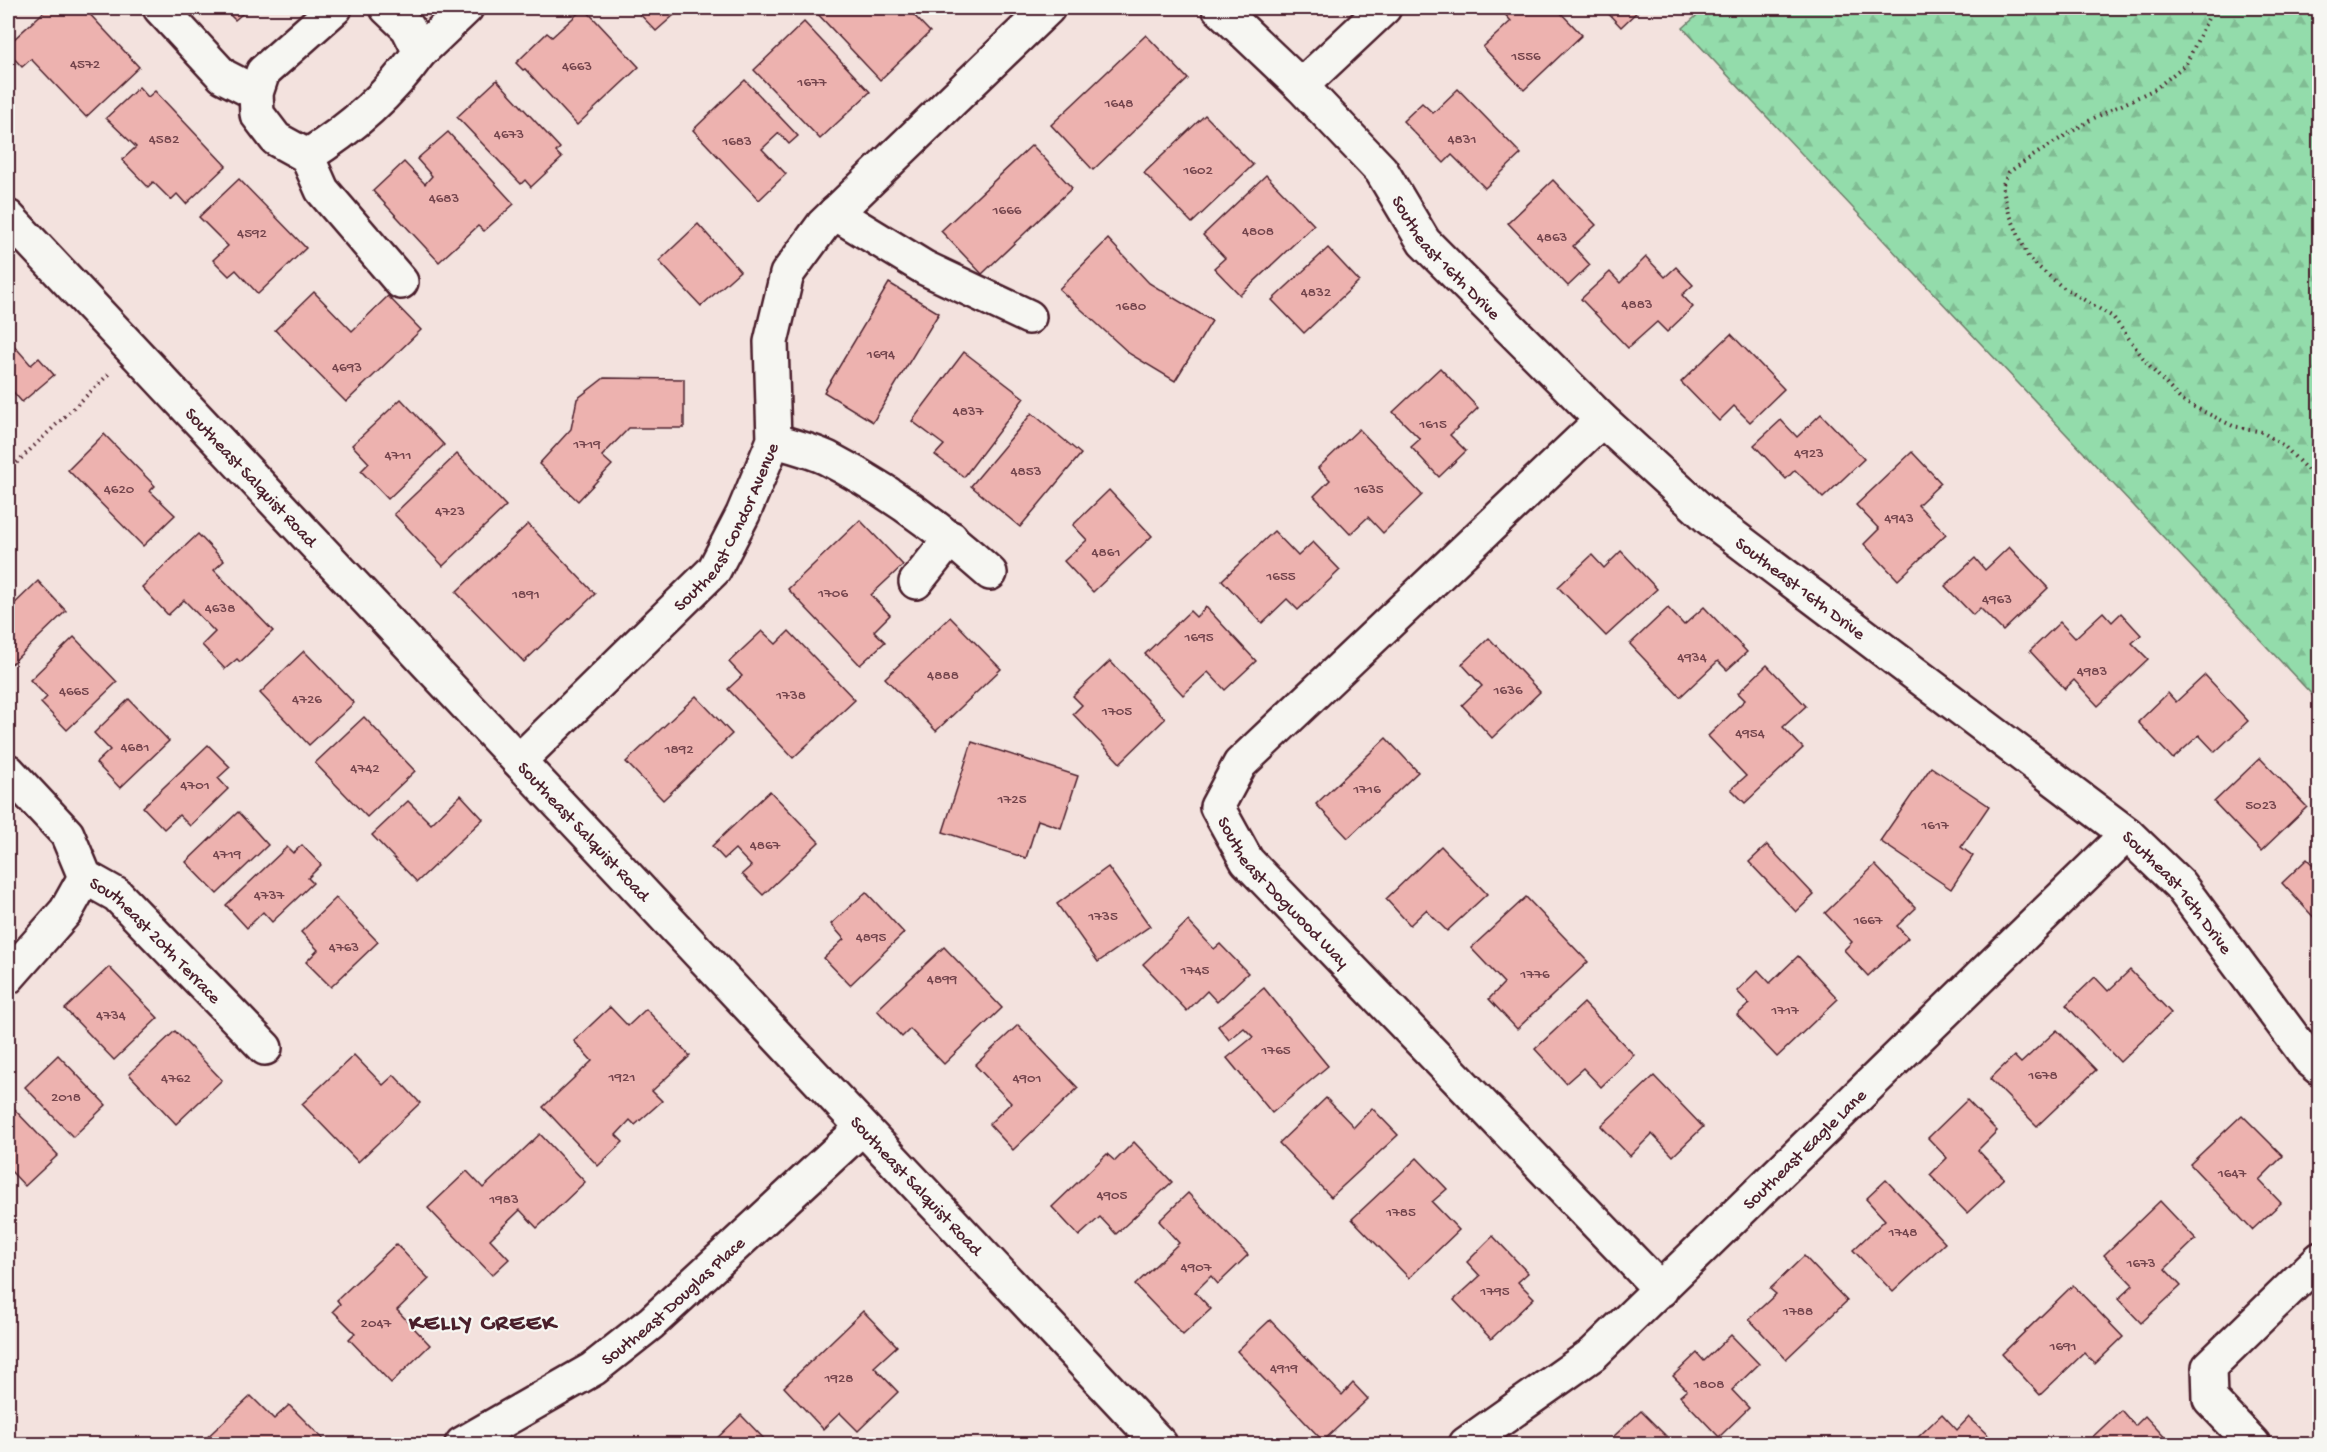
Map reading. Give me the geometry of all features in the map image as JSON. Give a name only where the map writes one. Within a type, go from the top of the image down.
[{"type":"street","points":[[160,8],[224,76],[256,93]]},
{"type":"street","points":[[335,8],[263,72],[256,93],[257,114],[276,139],[307,156],[322,190],[401,282]]},
{"type":"street","points":[[387,8],[408,28],[420,52]]},
{"type":"street","points":[[307,156],[338,137],[391,88],[420,52],[466,8]]},
{"type":"street","name":"Southeast Condor Avenue","points":[[519,761],[714,570],[743,514],[774,440],[771,342],[787,274],[823,225],[1048,8]]},
{"type":"street","points":[[1219,8],[1301,86],[1383,8]]},
{"type":"street","name":"Southeast 16th Drive","points":[[1301,86],[1381,170],[1424,242],[1602,420],[1709,518],[2127,834],[2179,884],[2309,1059],[2319,1068]]},
{"type":"street","points":[[835,213],[925,268],[1029,317]]},
{"type":"street","name":"Southeast Salquist Road","points":[[8,217],[1160,1444]]},
{"type":"street","name":"Southeast Dogwood Way","points":[[1602,420],[1240,764],[1217,807],[1247,861],[1661,1290]]},
{"type":"street","points":[[774,440],[825,457],[899,499],[951,538],[990,573]]},
{"type":"street","points":[[916,582],[951,538]]},
{"type":"street","name":"Southeast 20th Terrace","points":[[8,771],[67,834],[85,877],[117,895],[265,1048]]},
{"type":"street","name":"Southeast Eagle Lane","points":[[1466,1444],[1593,1354],[2127,834]]},
{"type":"street","points":[[8,977],[66,911],[85,877]]},
{"type":"street","name":"Southeast Douglas Place","points":[[462,1444],[593,1369],[643,1329],[862,1128]]},
{"type":"street","points":[[2253,1444],[2210,1399],[2209,1367],[2319,1259]]},
{"type":"path","points":[[2213,8],[2187,64],[2155,89],[2092,119],[2039,152],[2009,172],[2002,186],[2009,213],[2029,259],[2061,286],[2113,317],[2150,367],[2182,401],[2233,426],[2262,432],[2284,446],[2319,483]]},
{"type":"path","points":[[8,471],[133,351]]},
{"type":"green space","points":[[1705,8],[2319,8],[2319,702],[1683,28]]},
{"type":"building","points":[[48,8],[84,8],[139,67],[86,117],[31,59],[22,67],[8,52],[12,41]]},
{"type":"building","points":[[223,8],[249,8],[235,20]]},
{"type":"building","points":[[584,8],[639,67],[577,125],[525,69],[523,70],[516,63],[547,33],[552,37]]},
{"type":"building","points":[[634,8],[682,8],[656,31]]},
{"type":"building","points":[[819,8],[907,8],[930,32],[880,80],[815,11]]},
{"type":"building","points":[[1503,8],[1556,8],[1582,35],[1524,90],[1483,47],[1511,21],[1501,10]]},
{"type":"building","points":[[1603,8],[1641,8],[1621,27]]},
{"type":"building","points":[[804,22],[870,92],[820,139],[754,70]]},
{"type":"building","points":[[1146,35],[1188,79],[1093,170],[1051,125]]},
{"type":"building","points":[[497,80],[560,148],[556,152],[562,158],[531,187],[525,180],[521,184],[457,117]]},
{"type":"building","points":[[745,80],[798,136],[789,144],[779,133],[762,149],[786,174],[759,200],[693,130]]},
{"type":"building","points":[[139,87],[148,97],[155,91],[226,166],[186,204],[177,194],[171,200],[153,182],[148,187],[122,160],[136,147],[106,118]]},
{"type":"building","points":[[1458,89],[1521,154],[1485,188],[1452,155],[1444,163],[1403,121],[1422,103],[1433,113]]},
{"type":"building","points":[[1205,115],[1253,165],[1192,223],[1144,173]]},
{"type":"building","points":[[448,132],[514,204],[484,231],[478,226],[439,262],[373,191],[404,162],[425,184],[432,176],[417,159]]},
{"type":"building","points":[[1032,145],[1072,188],[982,274],[941,231]]},
{"type":"building","points":[[1266,175],[1314,225],[1240,295],[1214,268],[1225,258],[1203,235]]},
{"type":"building","points":[[239,179],[306,248],[258,294],[236,270],[229,276],[213,260],[228,246],[199,217]]},
{"type":"building","points":[[1553,180],[1596,225],[1573,246],[1590,265],[1568,286],[1508,223]]},
{"type":"building","points":[[698,224],[740,271],[701,306],[659,261]]},
{"type":"building","points":[[1108,239],[1149,283],[1212,321],[1175,381],[1130,354],[1059,289]]},
{"type":"building","points":[[1328,248],[1359,281],[1304,333],[1272,300]]},
{"type":"building","points":[[1646,257],[1665,277],[1676,267],[1693,285],[1682,295],[1693,307],[1667,332],[1657,322],[1628,348],[1581,299],[1610,272],[1620,283]]},
{"type":"building","points":[[889,283],[939,313],[873,422],[824,392]]},
{"type":"building","points":[[314,292],[352,331],[388,296],[421,330],[346,402],[275,330]]},
{"type":"building","points":[[1731,334],[1784,389],[1750,422],[1734,406],[1719,421],[1681,382]]},
{"type":"building","points":[[10,341],[31,365],[39,358],[54,375],[22,402],[9,387],[8,389],[8,343]]},
{"type":"building","points":[[964,352],[1024,398],[964,477],[935,455],[944,445],[912,421]]},
{"type":"building","points":[[1440,368],[1478,408],[1450,435],[1466,451],[1439,477],[1411,447],[1420,439],[1393,412]]},
{"type":"building","points":[[604,378],[684,379],[684,428],[629,428],[602,456],[612,465],[578,501],[539,464],[571,429],[577,399]]},
{"type":"building","points":[[401,399],[444,445],[388,499],[361,471],[369,463],[352,445]]},
{"type":"building","points":[[1032,413],[1081,454],[1020,527],[971,486]]},
{"type":"building","points":[[1821,414],[1864,459],[1823,498],[1795,470],[1786,479],[1754,445],[1781,420],[1797,437]]},
{"type":"building","points":[[1359,429],[1422,495],[1383,533],[1368,517],[1350,534],[1314,496],[1330,480],[1318,468]]},
{"type":"building","points":[[104,434],[155,486],[150,491],[175,515],[143,546],[68,470]]},
{"type":"building","points":[[1912,452],[1941,483],[1918,505],[1946,534],[1898,580],[1864,544],[1879,529],[1856,505]]},
{"type":"building","points":[[457,454],[506,506],[443,566],[394,514]]},
{"type":"building","points":[[1109,490],[1152,536],[1093,592],[1064,561],[1087,540],[1073,525]]},
{"type":"building","points":[[860,520],[903,565],[871,595],[890,615],[874,631],[885,642],[860,665],[788,589]]},
{"type":"building","points":[[528,524],[595,594],[524,662],[456,592]]},
{"type":"building","points":[[1274,531],[1298,556],[1313,542],[1340,570],[1298,610],[1287,599],[1262,623],[1222,580]]},
{"type":"building","points":[[198,534],[224,561],[214,570],[273,631],[240,662],[237,659],[225,669],[202,645],[215,632],[184,600],[168,615],[142,587]]},
{"type":"building","points":[[2009,547],[2048,588],[2003,631],[1980,608],[1973,615],[1945,586],[1975,558],[1985,570]]},
{"type":"building","points":[[1621,551],[1657,589],[1606,636],[1558,587],[1592,555],[1604,568]]},
{"type":"building","points":[[38,581],[66,611],[8,667],[8,610]]},
{"type":"building","points":[[1206,607],[1256,661],[1225,690],[1208,672],[1183,695],[1145,654],[1190,611],[1196,617]]},
{"type":"building","points":[[1704,607],[1747,652],[1727,670],[1718,661],[1680,697],[1630,644],[1668,608],[1684,625]]},
{"type":"building","points":[[2103,612],[2112,622],[2121,613],[2141,635],[2132,643],[2148,659],[2098,706],[2074,680],[2065,689],[2030,651],[2060,622],[2075,638]]},
{"type":"building","points":[[950,617],[1001,669],[936,731],[885,678]]},
{"type":"building","points":[[762,631],[776,644],[789,631],[855,700],[793,758],[728,689],[742,676],[729,662]]},
{"type":"building","points":[[74,637],[117,682],[67,730],[41,703],[47,697],[30,680]]},
{"type":"building","points":[[1489,638],[1540,692],[1492,738],[1462,705],[1482,686],[1462,664]]},
{"type":"building","points":[[304,651],[354,703],[309,745],[260,693]]},
{"type":"building","points":[[1110,661],[1165,719],[1120,763],[1073,714],[1082,705],[1073,696]]},
{"type":"building","points":[[1767,665],[1806,706],[1783,727],[1803,748],[1745,803],[1731,789],[1746,776],[1708,736],[1745,700],[1738,693]]},
{"type":"building","points":[[2205,675],[2248,721],[2215,752],[2199,735],[2173,759],[2138,722],[2168,693],[2176,702]]},
{"type":"building","points":[[696,696],[732,734],[663,800],[626,762]]},
{"type":"building","points":[[129,699],[169,741],[120,788],[96,763],[110,750],[94,733]]},
{"type":"building","points":[[364,717],[415,771],[367,817],[315,763]]},
{"type":"building","points":[[1386,738],[1418,772],[1348,838],[1316,804]]},
{"type":"building","points":[[972,742],[1078,776],[1061,828],[1038,820],[1026,858],[943,832]]},
{"type":"building","points":[[208,745],[230,767],[218,778],[228,789],[190,826],[179,815],[164,829],[143,807]]},
{"type":"building","points":[[2260,758],[2307,807],[2261,851],[2214,802]]},
{"type":"building","points":[[1931,767],[1989,806],[1961,847],[1973,856],[1951,889],[1880,841]]},
{"type":"building","points":[[770,791],[819,842],[763,895],[742,874],[751,866],[735,849],[724,859],[712,846]]},
{"type":"building","points":[[461,795],[483,819],[417,882],[372,835],[408,801],[431,824]]},
{"type":"building","points":[[238,812],[268,845],[217,894],[186,862]]},
{"type":"building","points":[[302,845],[321,865],[308,878],[313,883],[272,922],[263,912],[247,928],[226,905],[287,847],[293,853]]},
{"type":"building","points":[[1767,845],[1814,895],[1796,912],[1749,862]]},
{"type":"building","points":[[1441,846],[1487,894],[1447,931],[1426,910],[1410,925],[1386,899]]},
{"type":"building","points":[[2307,859],[2320,872],[2318,922],[2282,883]]},
{"type":"building","points":[[1875,865],[1916,908],[1897,926],[1908,938],[1868,976],[1844,950],[1852,942],[1825,913]]},
{"type":"building","points":[[1108,867],[1150,926],[1098,962],[1057,904]]},
{"type":"building","points":[[866,892],[904,933],[850,985],[824,958],[844,939],[831,924]]},
{"type":"building","points":[[1526,897],[1588,962],[1517,1029],[1489,999],[1504,983],[1471,948]]},
{"type":"building","points":[[336,898],[378,942],[331,987],[306,962],[318,950],[301,932]]},
{"type":"building","points":[[1188,921],[1214,949],[1220,944],[1248,973],[1217,1002],[1207,991],[1187,1011],[1143,964]]},
{"type":"building","points":[[944,947],[1002,1008],[944,1064],[910,1029],[902,1037],[877,1010]]},
{"type":"building","points":[[1798,956],[1838,999],[1777,1057],[1737,1015],[1749,1004],[1737,991],[1758,970],[1770,983]]},
{"type":"building","points":[[109,967],[158,1018],[114,1060],[65,1009]]},
{"type":"building","points":[[2130,970],[2171,1013],[2120,1062],[2066,1005],[2095,977],[2108,991]]},
{"type":"building","points":[[1264,988],[1328,1066],[1272,1113],[1227,1058],[1253,1037],[1244,1028],[1229,1040],[1218,1026]]},
{"type":"building","points":[[1584,1003],[1634,1055],[1601,1087],[1583,1068],[1566,1083],[1535,1049]]},
{"type":"building","points":[[610,1007],[628,1026],[646,1009],[690,1056],[652,1091],[662,1101],[635,1125],[630,1120],[616,1135],[623,1142],[598,1166],[543,1107],[592,1061],[574,1041]]},
{"type":"building","points":[[1018,1025],[1078,1088],[1013,1150],[989,1124],[1011,1103],[975,1065]]},
{"type":"building","points":[[2057,1030],[2096,1070],[2037,1126],[1990,1079],[2014,1056],[2021,1063]]},
{"type":"building","points":[[175,1031],[222,1080],[176,1124],[129,1074]]},
{"type":"building","points":[[58,1055],[106,1105],[73,1137],[25,1087]]},
{"type":"building","points":[[354,1055],[383,1085],[394,1075],[420,1103],[358,1162],[302,1104]]},
{"type":"building","points":[[1654,1076],[1703,1127],[1673,1156],[1652,1134],[1630,1156],[1601,1126]]},
{"type":"building","points":[[1326,1098],[1354,1127],[1372,1108],[1398,1135],[1331,1197],[1279,1143]]},
{"type":"building","points":[[1967,1100],[1997,1131],[1978,1150],[2004,1178],[1967,1213],[1930,1175],[1947,1158],[1928,1138]]},
{"type":"building","points":[[14,1109],[58,1155],[25,1186],[8,1168],[8,1115]]},
{"type":"building","points":[[2242,1115],[2283,1156],[2259,1180],[2281,1203],[2252,1230],[2190,1164]]},
{"type":"building","points":[[540,1134],[585,1182],[537,1228],[520,1210],[490,1239],[509,1259],[492,1275],[428,1208],[467,1171],[483,1188]]},
{"type":"building","points":[[1134,1142],[1172,1182],[1116,1234],[1100,1217],[1079,1236],[1052,1207],[1107,1154],[1115,1161]]},
{"type":"building","points":[[1417,1158],[1447,1189],[1432,1202],[1459,1230],[1409,1278],[1352,1219]]},
{"type":"building","points":[[1886,1180],[1945,1243],[1893,1292],[1853,1250],[1885,1220],[1866,1199]]},
{"type":"building","points":[[1188,1193],[1248,1255],[1218,1284],[1211,1276],[1195,1292],[1211,1309],[1183,1335],[1135,1285],[1179,1243],[1159,1221]]},
{"type":"building","points":[[2160,1201],[2196,1239],[2165,1269],[2181,1286],[2141,1323],[2118,1299],[2133,1285],[2104,1255]]},
{"type":"building","points":[[1493,1236],[1528,1273],[1518,1282],[1534,1298],[1491,1339],[1454,1300],[1480,1276],[1467,1262]]},
{"type":"building","points":[[396,1244],[429,1279],[397,1310],[430,1345],[391,1383],[349,1339],[355,1333],[333,1311],[340,1304],[337,1300]]},
{"type":"building","points":[[1804,1256],[1847,1301],[1786,1359],[1749,1319],[1776,1294],[1770,1289]]},
{"type":"building","points":[[2073,1285],[2123,1337],[2095,1364],[2084,1353],[2040,1395],[2002,1354]]},
{"type":"building","points":[[863,1311],[897,1346],[874,1367],[898,1392],[858,1431],[840,1413],[823,1429],[784,1387]]},
{"type":"building","points":[[1270,1320],[1342,1395],[1353,1383],[1368,1399],[1323,1441],[1237,1351]]},
{"type":"building","points":[[1731,1335],[1759,1364],[1732,1390],[1749,1408],[1719,1437],[1680,1396],[1687,1390],[1673,1376],[1697,1353],[1704,1361]]},
{"type":"building","points":[[251,1396],[274,1419],[289,1405],[323,1439],[317,1444],[200,1444]]},
{"type":"building","points":[[2121,1410],[2135,1426],[2145,1416],[2171,1444],[2085,1444]]},
{"type":"building","points":[[1641,1411],[1674,1444],[1620,1444],[1613,1437]]},
{"type":"building","points":[[1942,1414],[1957,1430],[1969,1417],[1997,1444],[1911,1444]]},
{"type":"building","points":[[741,1415],[769,1444],[711,1444]]},
{"type":"district","name":"KELLY CREEK","points":[[483,1321]]}]
